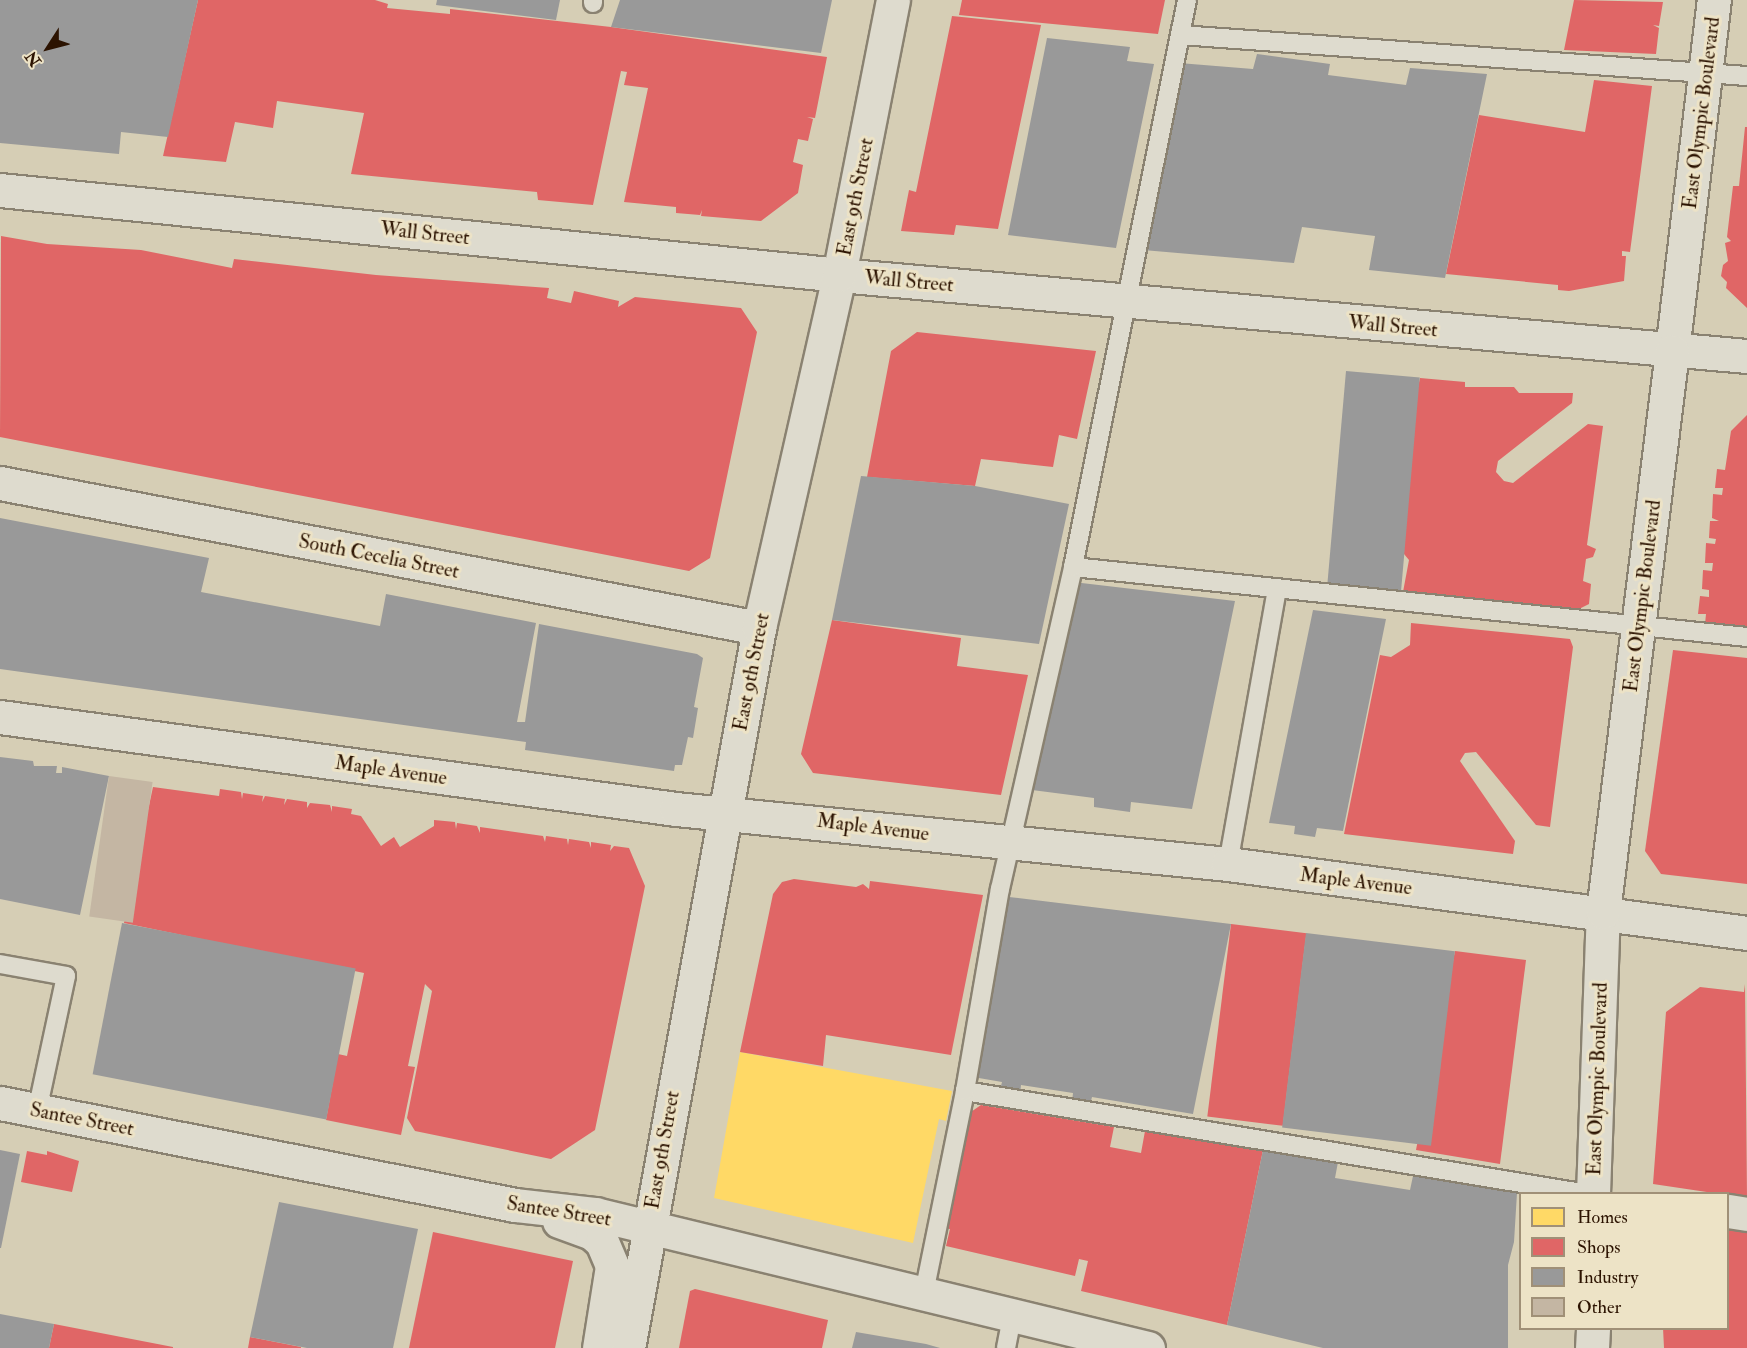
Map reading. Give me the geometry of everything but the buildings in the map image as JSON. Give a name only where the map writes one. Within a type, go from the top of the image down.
[{"type":"street","name":"East 9th Street","points":[[628,1348],[644,1275],[649,1230],[759,628],[839,275],[893,0]]},
{"type":"street","name":"East Olympic Boulevard","points":[[1593,1192],[1603,912],[1714,0]]},
{"type":"street","name":"Wall Street","points":[[0,190],[839,275],[1747,356]]},
{"type":"street","name":"South Cecelia Street","points":[[0,483],[759,628]]},
{"type":"street","name":"Maple Avenue","points":[[0,717],[724,813],[1228,864],[1603,912],[1747,933]]},
{"type":"street","name":"Santee Street","points":[[0,1103],[515,1205],[595,1214],[649,1230],[924,1293],[1012,1317],[1148,1348]]},
{"type":"street","points":[[515,1205],[592,1233],[602,1242],[612,1266],[599,1348]]},
{"type":"street","points":[[1729,1211],[1747,1214]]},
{"type":"street","points":[[1592,1348],[1593,1330]]},
{"type":"lane","points":[[924,1293],[965,1091],[1010,843],[1073,567],[1187,0]]},
{"type":"lane","points":[[1180,35],[1747,76]]},
{"type":"lane","points":[[1073,567],[1747,637]]},
{"type":"lane","points":[[1228,864],[1277,588]]},
{"type":"lane","points":[[0,964],[66,976],[37,1111]]},
{"type":"lane","points":[[965,1091],[1576,1192]]},
{"type":"lane","points":[[1006,1348],[1012,1317]]}]
